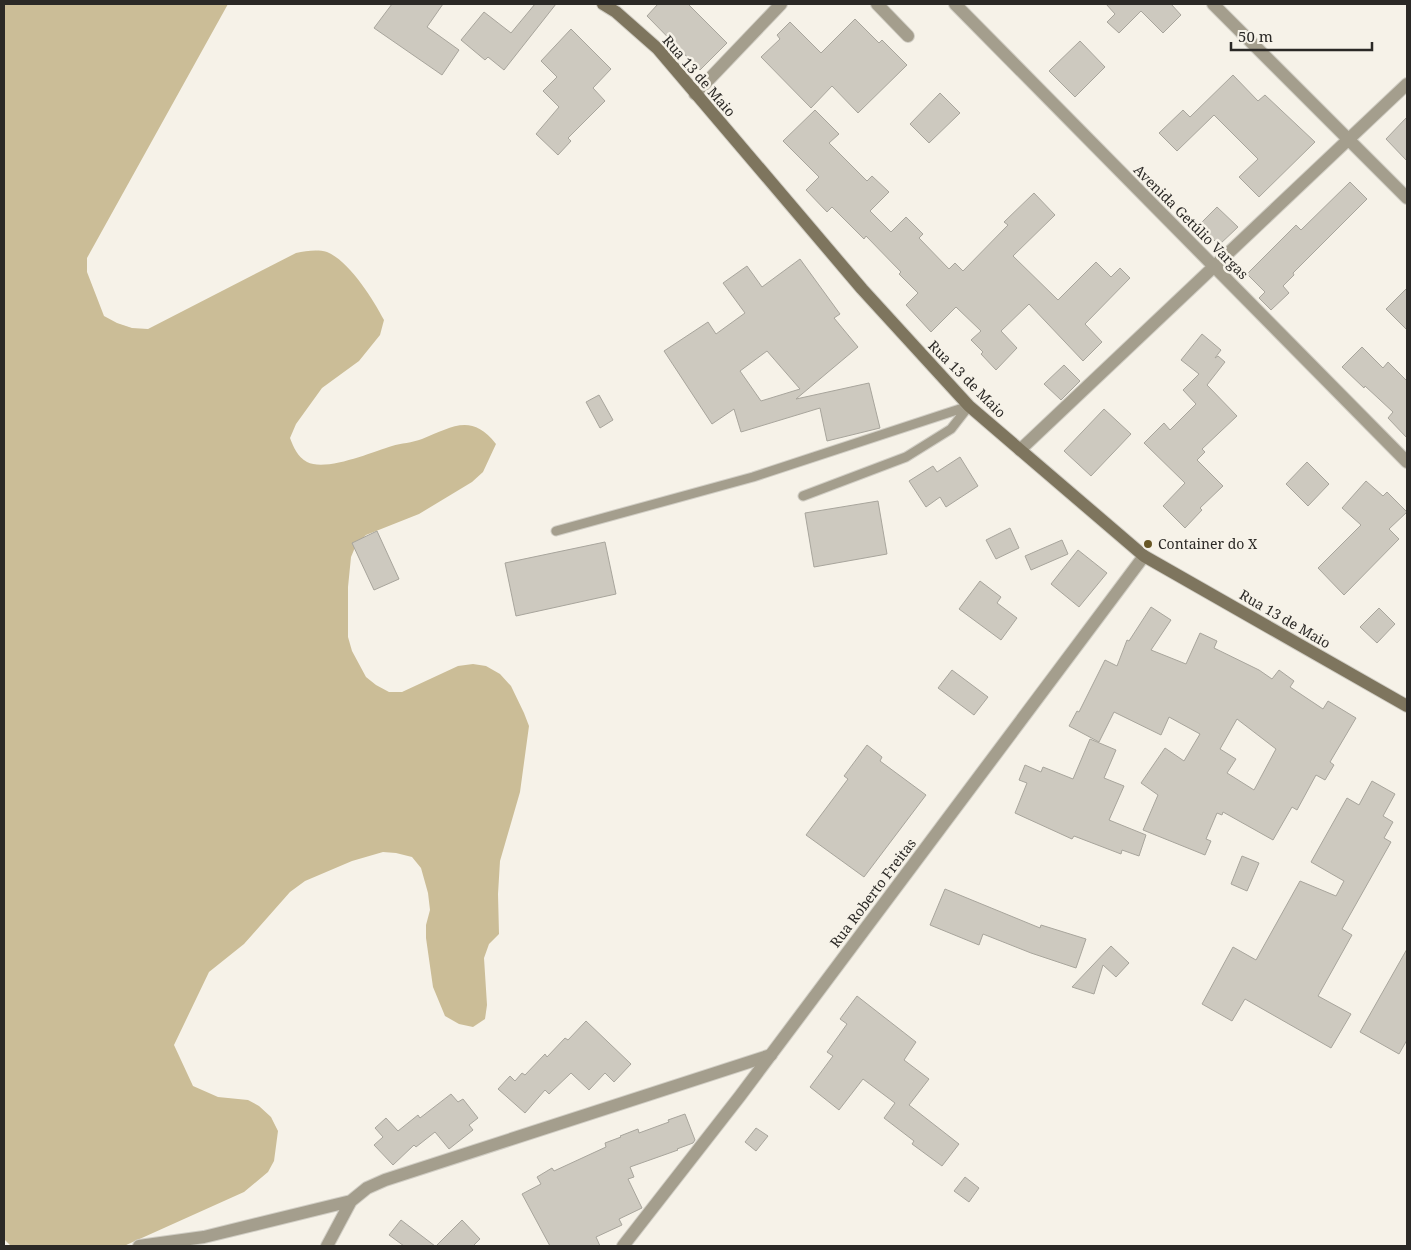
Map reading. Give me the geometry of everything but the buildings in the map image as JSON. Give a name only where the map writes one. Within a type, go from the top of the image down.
[{"type":"main road","name":"Rua 13 de Maio","points":[[603,4],[616,12],[658,49],[862,289],[969,406],[1144,556],[1407,706]]},
{"type":"street","points":[[695,94],[780,4]]},
{"type":"street","points":[[877,4],[908,36]]},
{"type":"street","name":"Avenida Getúlio Vargas","points":[[955,4],[1407,462]]},
{"type":"street","points":[[1213,4],[1407,198]]},
{"type":"street","points":[[1020,450],[1407,84]]},
{"type":"street","name":"Rua Roberto Freitas","points":[[623,1246],[770,1055],[1144,556]]},
{"type":"street","points":[[327,1246],[351,1201],[367,1188],[385,1180],[770,1055]]},
{"type":"street","points":[[139,1246],[204,1237],[351,1201]]},
{"type":"lane","points":[[803,496],[906,458],[951,429],[969,406]]},
{"type":"lane","points":[[556,531],[753,477],[969,406]]},
{"type":"shaded area","points":[[4,4],[228,4],[87,258],[87,272],[104,316],[132,328],[148,329],[296,253],[323,251],[344,263],[360,282],[384,320],[380,335],[359,361],[322,388],[296,424],[290,438],[298,454],[307,462],[315,464],[337,463],[418,440],[461,425],[478,428],[496,444],[483,472],[472,482],[419,514],[366,535],[356,545],[351,557],[348,587],[348,637],[352,651],[366,677],[389,692],[402,692],[458,666],[473,664],[486,666],[500,674],[511,686],[529,726],[520,792],[500,861],[498,894],[499,934],[489,944],[484,958],[487,1005],[485,1019],[473,1027],[459,1024],[445,1016],[433,987],[426,938],[426,925],[430,910],[428,893],[421,868],[412,857],[383,852],[352,861],[305,881],[290,892],[244,944],[209,972],[174,1045],[193,1086],[218,1097],[248,1100],[259,1106],[271,1117],[278,1131],[274,1161],[268,1172],[244,1192],[124,1246],[11,1246],[4,1239]]},
{"type":"place","name":"Container do X","points":[[1148,544]]}]
